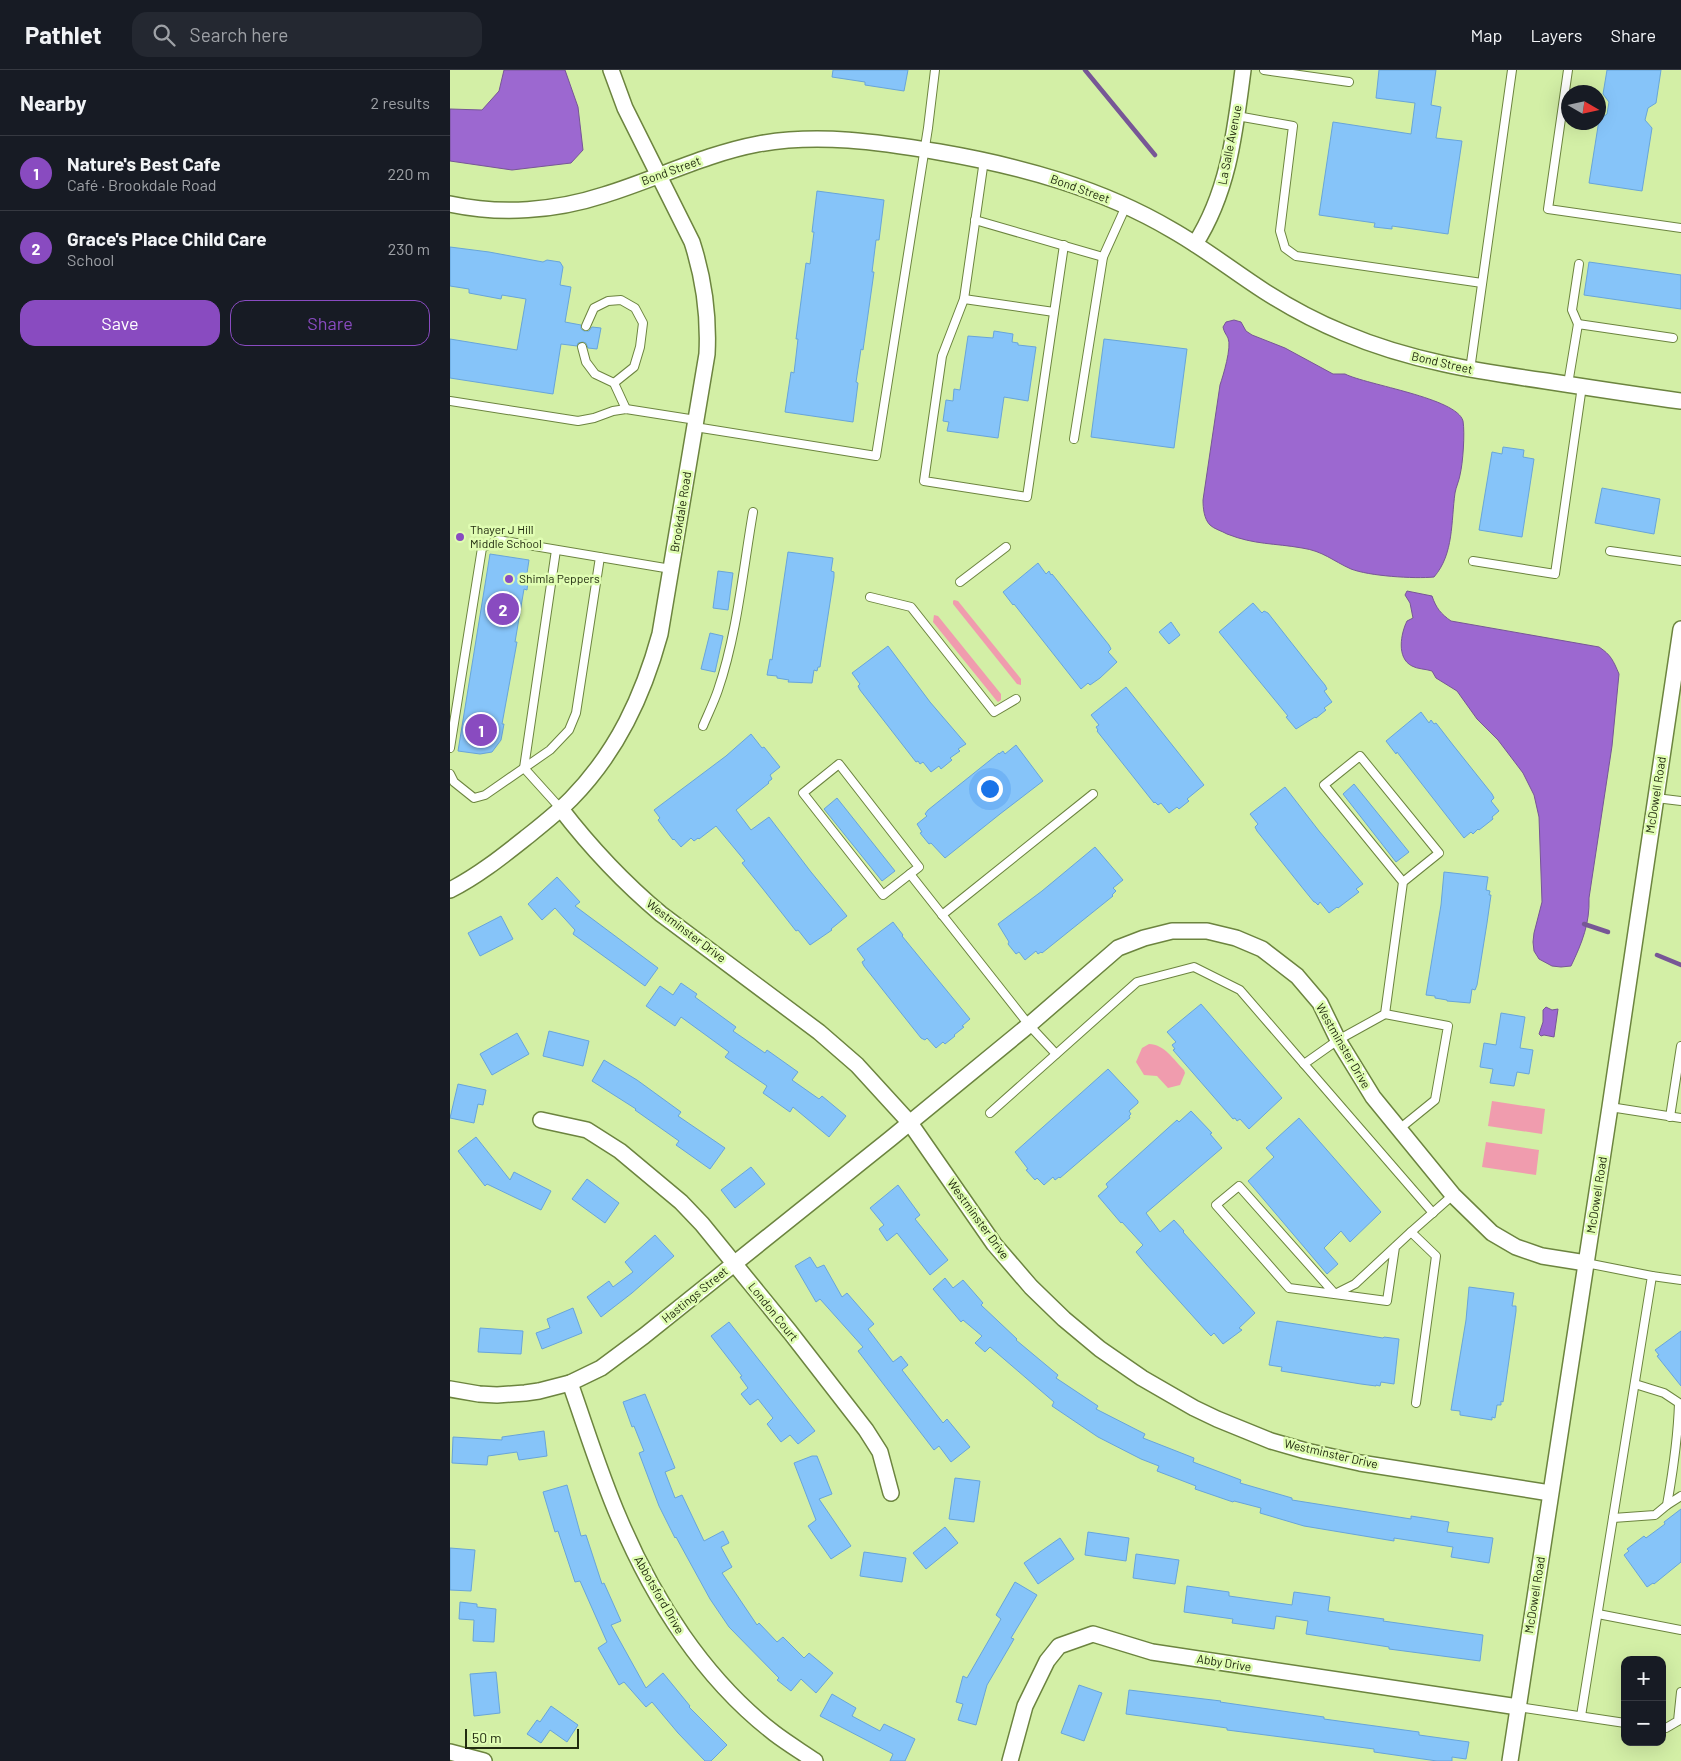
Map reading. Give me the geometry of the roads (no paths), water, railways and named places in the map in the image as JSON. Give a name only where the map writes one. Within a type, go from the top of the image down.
[{"type":"street","name":"Brookdale Road","points":[[450,890],[514,848],[561,809],[586,782],[610,752],[626,725],[639,698],[660,634],[696,424],[706,354],[708,331],[707,307],[692,242],[625,108],[611,70]]},
{"type":"street","name":"La Salle Avenue","points":[[1195,244],[1207,226],[1224,182],[1232,149],[1243,70]]},
{"type":"street","name":"Bond Street","points":[[450,204],[501,210],[544,208],[587,200],[734,149],[778,141],[815,138],[844,139],[924,150],[984,160],[1058,180],[1126,206],[1195,244],[1264,291],[1313,319],[1388,350],[1434,363],[1470,370],[1681,401]]},
{"type":"street","name":"McDowell Road","points":[[1510,1761],[1680,649],[1681,629]]},
{"type":"street","name":"Westminster Drive","points":[[561,809],[593,848],[640,896],[661,914],[819,1032],[857,1065],[910,1123],[994,1244],[1031,1287],[1064,1319],[1100,1349],[1164,1392],[1194,1408],[1246,1431],[1306,1451],[1360,1463],[1550,1493]]},
{"type":"street","name":"Westminster Drive","points":[[910,1123],[1029,1025],[1118,948],[1144,938],[1172,932],[1207,931],[1236,938],[1262,949],[1297,976],[1320,1003],[1338,1040],[1372,1097],[1453,1196],[1492,1233],[1516,1247],[1542,1256],[1586,1263]]},
{"type":"street","name":"London Court","points":[[541,1120],[587,1130],[620,1152],[681,1202],[734,1264],[866,1430],[880,1452],[890,1493]]},
{"type":"street","name":"Hastings Street","points":[[450,1389],[479,1394],[512,1395],[539,1391],[585,1377],[616,1358],[910,1123]]},
{"type":"street","name":"Abbotsford Drive","points":[[570,1383],[618,1517],[640,1565],[670,1616],[694,1650],[726,1688],[774,1733],[815,1761]]},
{"type":"street","name":"Abby Drive","points":[[1010,1761],[1024,1706],[1047,1661],[1059,1646],[1093,1634],[1152,1652],[1518,1707]]},
{"type":"street","points":[[450,1752],[484,1761]]},
{"type":"lane","points":[[450,401],[578,420],[594,418],[613,411],[626,409],[696,424],[876,456],[935,70]]},
{"type":"lane","points":[[1264,70],[1349,82]]},
{"type":"lane","points":[[1470,370],[1512,70]]},
{"type":"lane","points":[[1568,70],[1548,209],[1681,228]]},
{"type":"lane","points":[[1237,116],[1293,126],[1280,232],[1285,248],[1296,256],[1482,283]]},
{"type":"lane","points":[[984,160],[964,298],[942,356],[924,481],[1027,497],[1064,245]]},
{"type":"lane","points":[[1074,439],[1103,258],[1126,206]]},
{"type":"lane","points":[[975,220],[1103,258]]},
{"type":"lane","points":[[1473,561],[1555,574],[1575,385],[1578,324],[1572,310],[1579,264]]},
{"type":"lane","points":[[964,298],[1054,312]]},
{"type":"lane","points":[[586,326],[594,308],[608,301],[621,300],[635,308],[642,324],[640,347],[634,367],[614,383]]},
{"type":"lane","points":[[1578,324],[1673,338]]},
{"type":"lane","points":[[582,347],[586,362],[595,374],[614,383],[626,409]]},
{"type":"lane","points":[[703,726],[718,691],[724,670],[753,512]]},
{"type":"lane","points":[[450,748],[482,548],[498,540],[671,569]]},
{"type":"lane","points":[[960,582],[1006,548]]},
{"type":"lane","points":[[524,768],[556,550]]},
{"type":"lane","points":[[1610,551],[1681,561]]},
{"type":"lane","points":[[450,774],[454,782],[474,798],[485,795],[550,750],[570,730],[576,713],[600,556]]},
{"type":"lane","points":[[870,597],[911,607],[994,712],[1016,699]]},
{"type":"lane","points":[[1385,1014],[1403,882],[1439,853],[1360,756],[1324,785],[1403,882]]},
{"type":"lane","points":[[839,764],[919,866],[910,874],[883,895],[803,793],[839,764]]},
{"type":"lane","points":[[524,768],[561,809]]},
{"type":"lane","points":[[942,914],[1093,794]]},
{"type":"lane","points":[[1656,798],[1681,801]]},
{"type":"lane","points":[[910,874],[1029,1025],[1056,1054]]},
{"type":"lane","points":[[990,1113],[1137,982],[1194,966],[1240,990],[1433,1213]]},
{"type":"lane","points":[[1304,1064],[1338,1040],[1385,1014],[1448,1026],[1434,1100],[1398,1130]]},
{"type":"lane","points":[[1670,1117],[1679,1074],[1681,1046]]},
{"type":"lane","points":[[1610,1107],[1681,1118]]},
{"type":"lane","points":[[1335,1294],[1239,1186],[1216,1205],[1289,1288],[1335,1294],[1387,1300],[1395,1246]]},
{"type":"lane","points":[[1335,1294],[1355,1284],[1395,1246],[1453,1196]]},
{"type":"lane","points":[[1411,1232],[1436,1256],[1416,1403]]},
{"type":"lane","points":[[1586,1263],[1681,1280]]},
{"type":"lane","points":[[1581,1716],[1652,1276]]},
{"type":"lane","points":[[1635,1384],[1664,1393],[1680,1405],[1667,1505]]},
{"type":"lane","points":[[1613,1518],[1655,1515],[1681,1496]]},
{"type":"lane","points":[[1598,1614],[1681,1630]]},
{"type":"lane","points":[[1666,1728],[1678,1720],[1681,1692]]},
{"type":"lane","points":[[1518,1707],[1621,1721]]},
{"type":"waterway","points":[[1085,70],[1155,155]]},
{"type":"waterway","points":[[1584,924],[1608,932]]},
{"type":"waterway","points":[[1657,955],[1681,965]]},
{"type":"place","name":"Thayer J Hill Middle School","points":[[460,537]]},
{"type":"place","name":"Shimla Peppers","points":[[509,579]]},
{"type":"place","name":"Grace's Place Child Care","points":[[503,609]]},
{"type":"place","name":"Nature's Best Cafe","points":[[481,730]]}]
